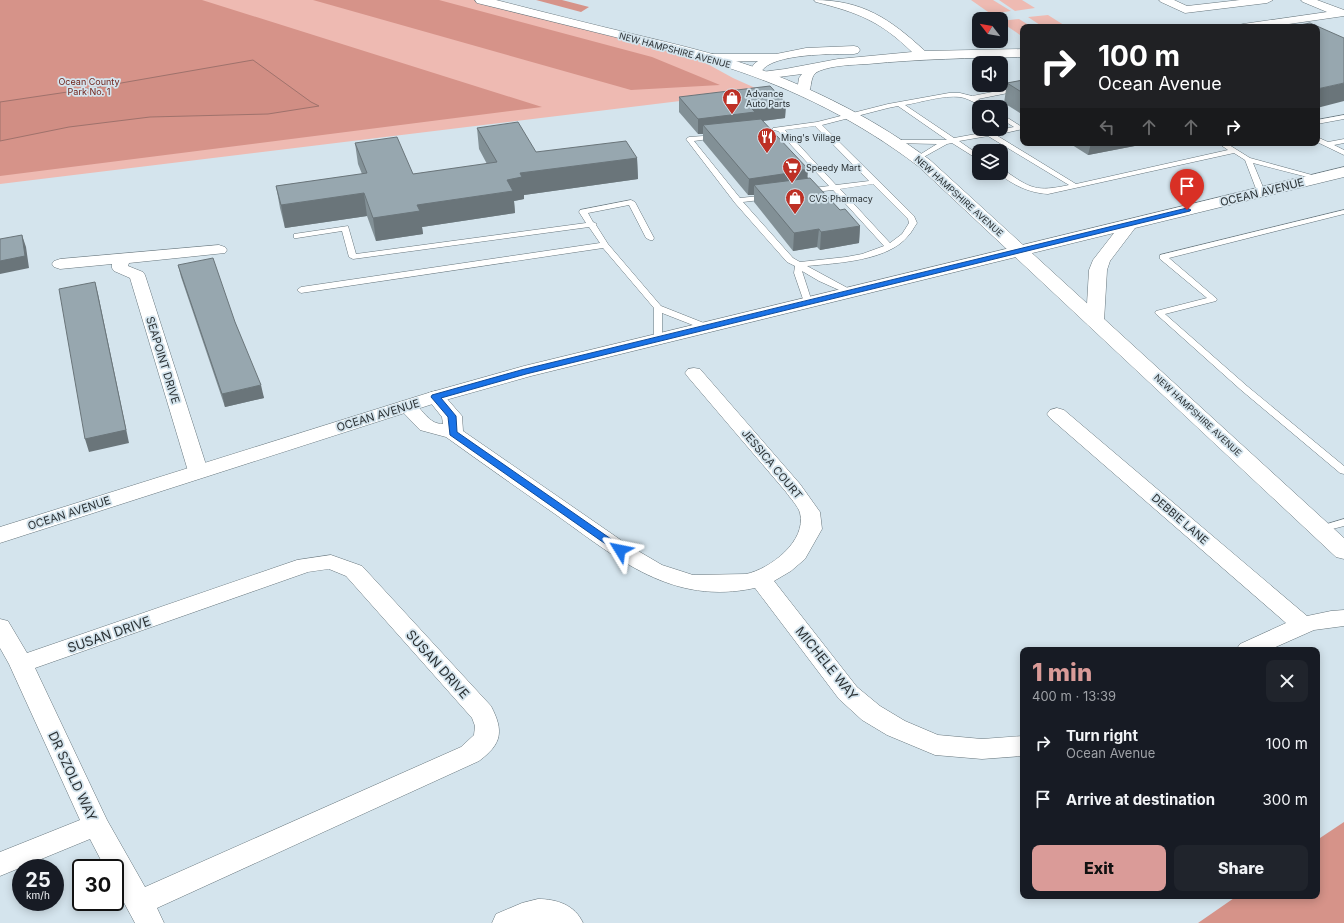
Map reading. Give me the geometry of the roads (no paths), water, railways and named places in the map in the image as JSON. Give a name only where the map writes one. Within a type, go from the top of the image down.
[{"type":"main road","name":"NEW HAMPSHIRE AVENUE","points":[[481,0],[709,58],[759,73],[803,91],[852,116],[893,141],[918,158],[993,226],[1018,251],[1344,551]]},
{"type":"main road","name":"OCEAN AVENUE","points":[[0,535],[406,406],[524,372],[1344,172]]},
{"type":"main road","points":[[1095,321],[1096,283],[1098,270],[1102,260],[1110,251],[1128,224]]},
{"type":"street","points":[[820,0],[851,7],[875,17],[891,26],[922,55]]},
{"type":"street","points":[[1165,0],[1185,10],[1267,0]]},
{"type":"street","points":[[1307,0],[1343,13]]},
{"type":"street","points":[[1265,24],[1343,13]]},
{"type":"street","points":[[709,58],[777,57],[838,50],[886,55],[1020,53]]},
{"type":"street","points":[[777,57],[760,65],[759,73],[785,74],[886,55]]},
{"type":"street","points":[[803,91],[806,78],[814,68]]},
{"type":"street","points":[[60,264],[219,250]]},
{"type":"street","name":"SEAPOINT DRIVE","points":[[120,259],[120,268],[137,275],[198,471]]},
{"type":"street","name":"JESSICA COURT","points":[[406,406],[427,426],[453,433],[620,550],[654,570],[693,583],[722,584],[760,579],[783,566],[797,554],[812,529],[810,512],[793,488],[694,373]]},
{"type":"street","points":[[435,397],[452,416],[453,433]]},
{"type":"street","name":"DEBBIE LANE","points":[[1057,414],[1304,625]]},
{"type":"street","name":"SUSAN DRIVE","points":[[21,664],[305,565],[331,562],[354,571],[482,713],[487,723],[489,728],[483,742],[470,754],[145,913]]},
{"type":"street","name":"MICHELE WAY","points":[[760,579],[848,693],[871,712],[896,728],[935,745],[982,749],[1020,746]]},
{"type":"street","points":[[1255,647],[1304,625],[1340,614]]},
{"type":"street","name":"DR SZOLD WAY","points":[[0,627],[21,664],[96,825],[145,913]]},
{"type":"street","points":[[0,864],[96,825]]},
{"type":"street","points":[[506,923],[524,914],[542,910],[556,914],[569,923]]},
{"type":"lane","points":[[972,98],[1020,89]]},
{"type":"lane","points":[[765,130],[817,124],[899,104],[954,94],[975,100]]},
{"type":"lane","points":[[899,104],[972,153]]},
{"type":"lane","points":[[1320,121],[1344,117]]},
{"type":"lane","points":[[1008,120],[1020,128],[1008,130]]},
{"type":"lane","points":[[799,265],[862,256],[890,247],[906,234],[913,223],[911,218],[817,124]]},
{"type":"lane","points":[[780,129],[890,247]]},
{"type":"lane","points":[[727,135],[689,139],[738,200],[790,260],[822,279],[851,292]]},
{"type":"lane","points":[[893,141],[945,142],[979,136]]},
{"type":"lane","points":[[993,136],[1076,186]]},
{"type":"lane","points":[[1320,140],[1344,153]]},
{"type":"lane","points":[[1327,144],[1344,141]]},
{"type":"lane","points":[[918,158],[945,142]]},
{"type":"lane","points":[[1226,146],[1248,159],[1319,178]]},
{"type":"lane","points":[[1008,176],[1026,188],[1048,192],[1235,151]]},
{"type":"lane","points":[[1248,159],[1261,192]]},
{"type":"lane","points":[[797,192],[875,182]]},
{"type":"lane","points":[[738,200],[775,195]]},
{"type":"lane","points":[[650,238],[631,202],[583,212],[593,224],[605,245],[658,308],[706,327]]},
{"type":"lane","points":[[1344,212],[1163,257],[1212,299],[1159,313],[1255,398],[1344,471]]},
{"type":"lane","points":[[297,236],[345,228],[353,257],[593,224]]},
{"type":"lane","points":[[301,290],[605,245]]},
{"type":"lane","points":[[799,265],[798,273],[808,302]]},
{"type":"lane","points":[[658,308],[658,339]]},
{"type":"lane","points":[[1320,529],[1344,522]]},
{"type":"place","name":"Advance Auto Parts","points":[[732,115]]},
{"type":"place","name":"Ming's Village","points":[[767,154]]},
{"type":"place","name":"Speedy Mart","points":[[792,184]]},
{"type":"place","name":"CVS Pharmacy","points":[[795,215]]},
{"type":"park label","name":"Ocean County Park No. 1","points":[[89,86]]}]
